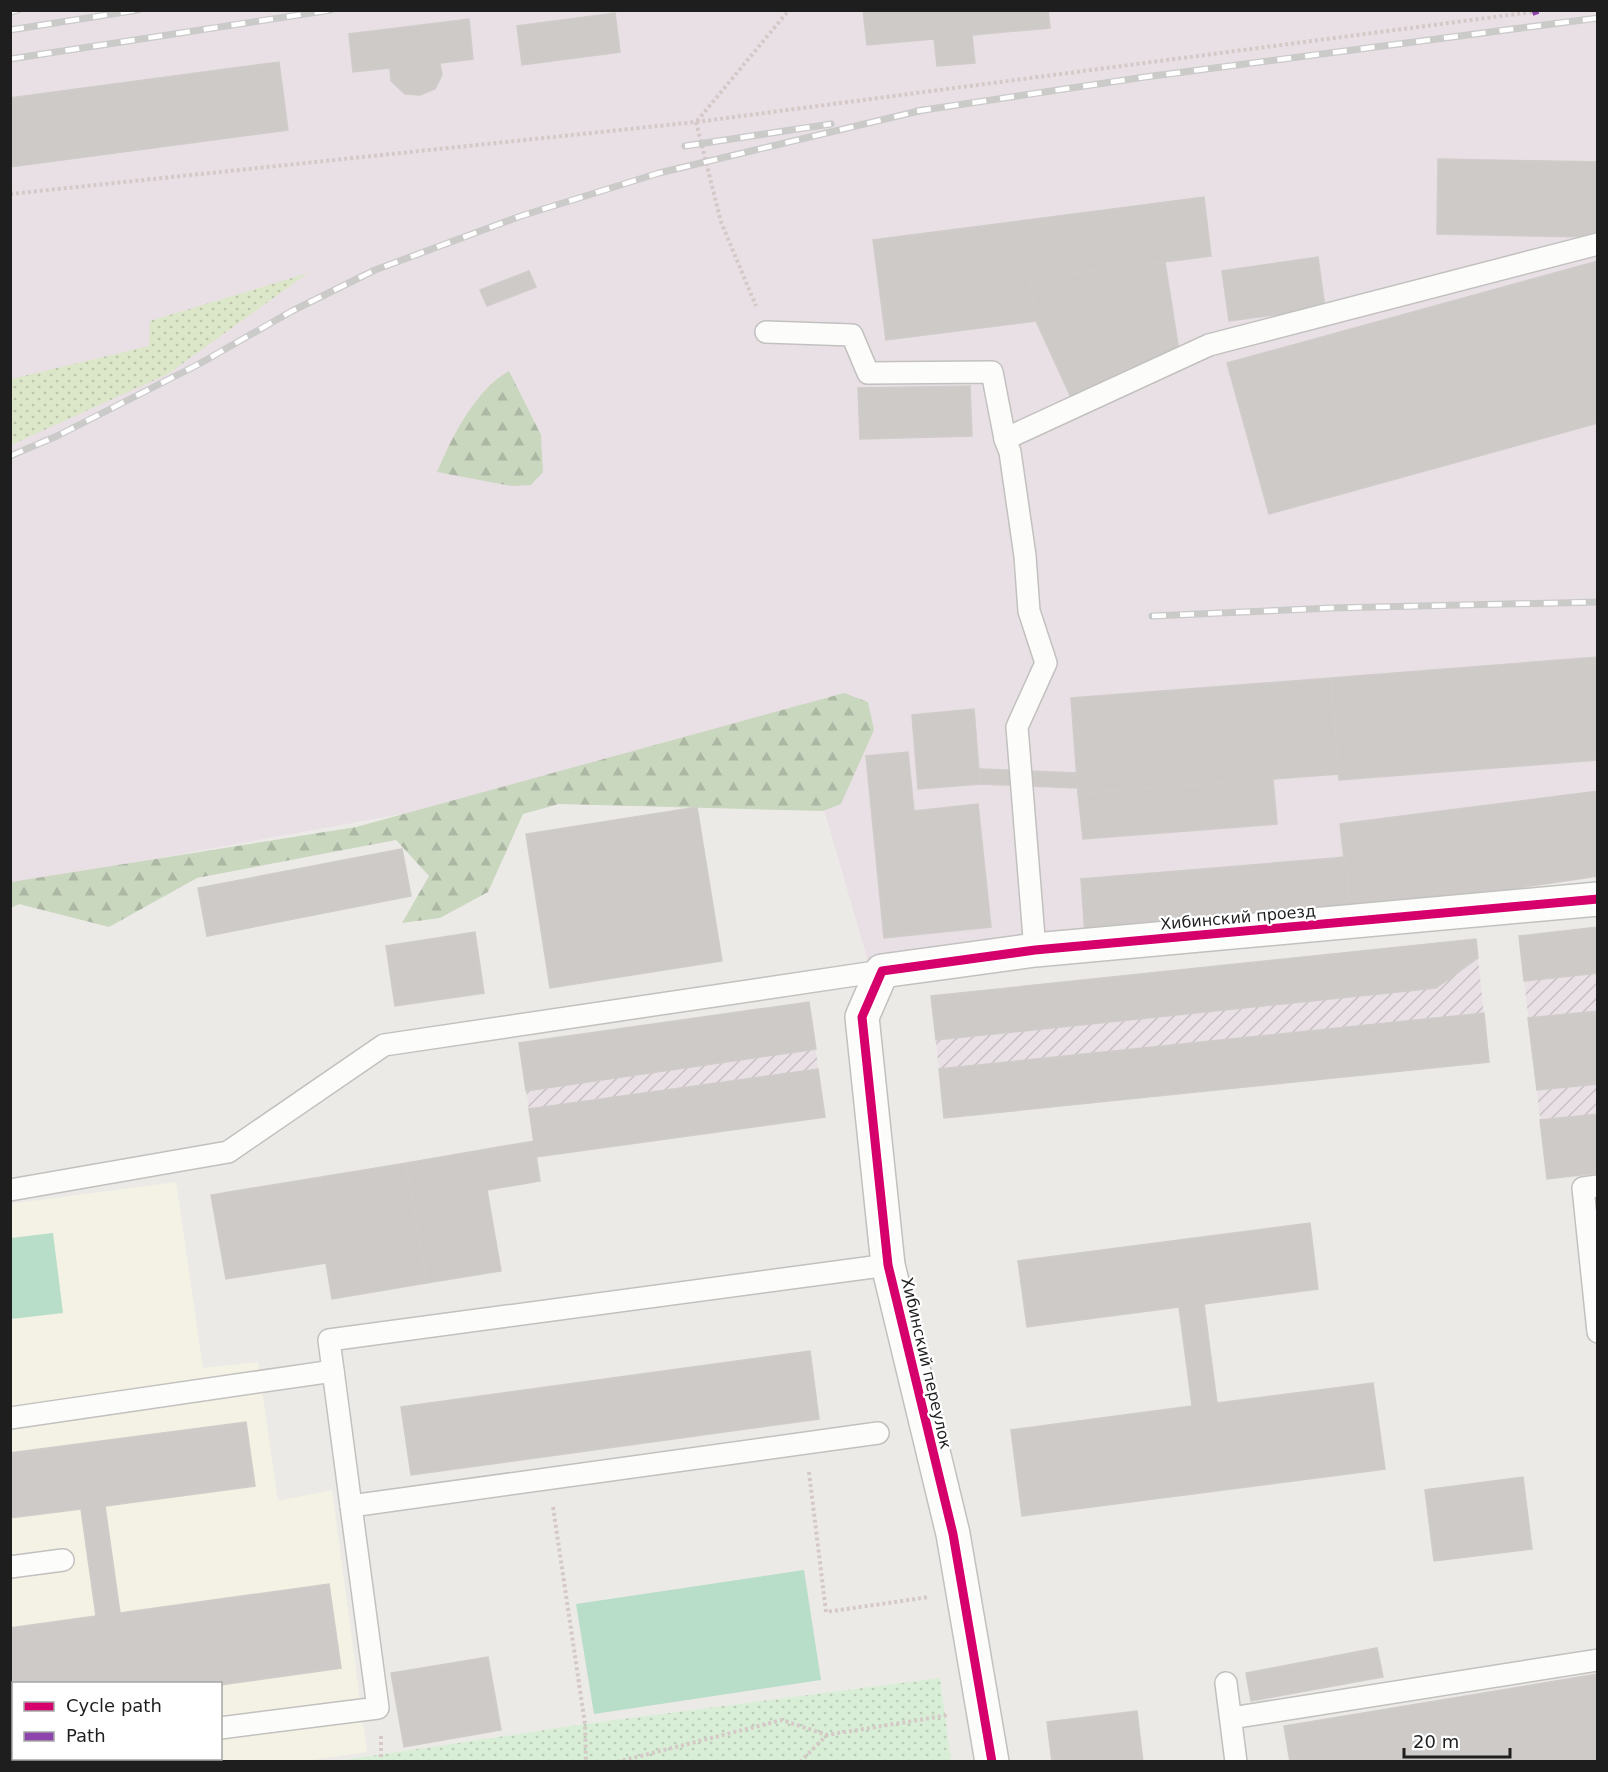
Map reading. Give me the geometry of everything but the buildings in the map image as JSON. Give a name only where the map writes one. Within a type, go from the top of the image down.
[{"type":"street","name":"Хибинский проезд","points":[[882,971],[1035,950],[1598,899]]},
{"type":"street","name":"Хибинский переулок","points":[[882,971],[862,1017],[888,1265],[953,1534],[993,1761]]},
{"type":"lane","points":[[1005,439],[1209,345],[1598,244]]},
{"type":"lane","points":[[766,332],[852,335],[868,373],[992,372],[1005,439],[1010,452],[1029,611],[1046,663],[1017,727],[1035,950]]},
{"type":"lane","points":[[10,1190],[228,1152],[384,1045],[882,971]]},
{"type":"lane","points":[[1598,1186],[1583,1188],[1598,1332]]},
{"type":"lane","points":[[222,1728],[378,1708],[329,1340],[888,1265]]},
{"type":"lane","points":[[10,1418],[333,1371]]},
{"type":"lane","points":[[351,1506],[805,1445],[878,1433]]},
{"type":"lane","points":[[10,1567],[63,1560]]},
{"type":"lane","points":[[1231,1718],[1598,1660]]},
{"type":"lane","points":[[1226,1683],[1236,1761]]},
{"type":"path","points":[[696,122],[789,10]]},
{"type":"path","points":[[10,194],[696,122],[1532,12]]},
{"type":"path","points":[[696,122],[722,222],[766,332]]},
{"type":"path","points":[[805,1445],[826,1612],[930,1596]]},
{"type":"path","points":[[549,1479],[585,1724],[586,1761]]},
{"type":"path","points":[[617,1761],[782,1720],[827,1735],[960,1713]]},
{"type":"path","points":[[800,1761],[827,1735]]},
{"type":"shaded area","points":[[11,11],[1597,11],[1597,874],[868,961],[804,741],[11,885]]},
{"type":"shaded area","points":[[1597,927],[1597,1173],[1547,1179],[1519,936]]},
{"type":"shaded area","points":[[1476,939],[1489,1062],[944,1118],[931,996]]},
{"type":"shaded area","points":[[809,1002],[825,1117],[536,1157],[519,1043]]},
{"type":"shaded area","points":[[176,1182],[203,1368],[258,1362],[278,1501],[332,1490],[367,1752],[298,1762],[11,1761],[10,1204]]},
{"type":"green space","points":[[308,273],[168,374],[11,445],[11,379],[149,346],[150,321]]},
{"type":"green space","points":[[509,371],[541,435],[543,472],[531,485],[512,486],[437,472],[457,430],[475,402],[497,379]]},
{"type":"green space","points":[[844,693],[868,702],[874,730],[841,804],[823,811],[559,804],[523,814],[488,892],[440,918],[402,923],[429,876],[396,840],[197,878],[109,927],[19,904],[11,908],[11,882],[356,827]]},
{"type":"green space","points":[[53,1233],[63,1313],[11,1319],[11,1238]]},
{"type":"green space","points":[[804,1570],[821,1680],[594,1714],[576,1604]]},
{"type":"green space","points":[[940,1678],[951,1761],[337,1761],[585,1724]]},
{"type":"railway","points":[[10,12],[18,10]]},
{"type":"railway","points":[[10,30],[138,10]]},
{"type":"railway","points":[[10,59],[331,10]]},
{"type":"railway","points":[[917,111],[1145,77],[1598,18]]},
{"type":"railway","points":[[10,456],[57,436],[199,364],[292,311],[375,270],[521,216],[659,173],[923,110]]},
{"type":"railway","points":[[685,146],[831,124]]},
{"type":"railway","points":[[1152,616],[1332,608],[1598,602]]},
{"type":"marked path","points":[[1532,12],[1538,10]]},
{"type":"cycle path","points":[[992,1762],[953,1534],[888,1265],[862,1017],[882,971],[1035,950],[1598,899]]}]
